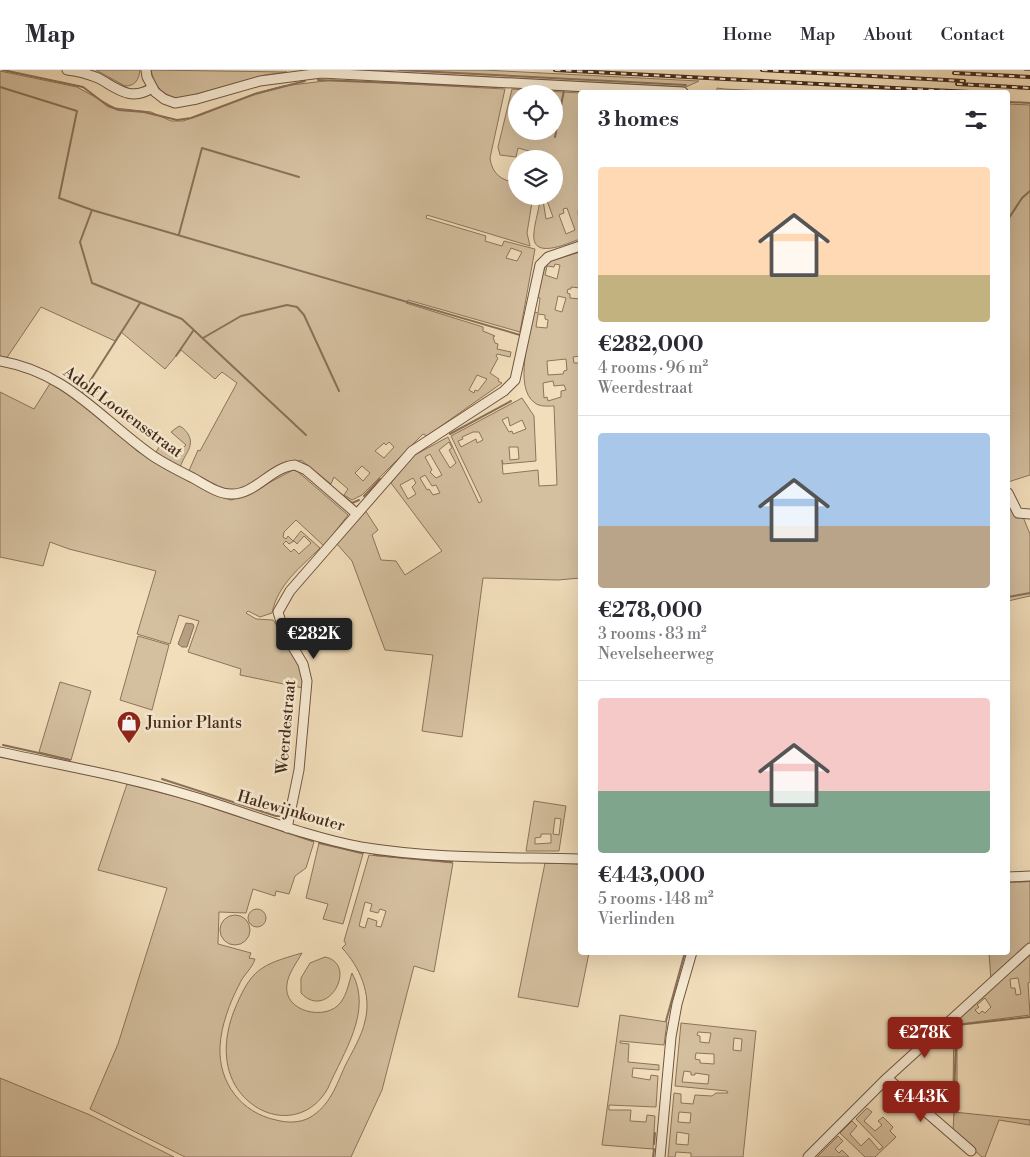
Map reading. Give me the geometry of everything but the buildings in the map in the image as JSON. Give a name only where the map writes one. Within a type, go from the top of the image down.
[{"type":"street","points":[[67,70],[92,76],[121,93],[138,94],[152,88]]},
{"type":"street","points":[[147,74],[152,88],[164,99],[182,103],[268,79],[298,74],[335,72],[647,90]]},
{"type":"street","points":[[357,514],[412,451],[504,391],[515,380],[540,265],[548,257],[578,247]]},
{"type":"street","name":"Adolf Lootensstraat","points":[[0,361],[10,363],[65,386],[87,401],[153,456],[223,493],[237,494],[248,490],[278,470],[295,465],[306,470],[357,514]]},
{"type":"street","points":[[1010,497],[1018,513],[1030,514]]},
{"type":"street","name":"Weerdestraat","points":[[288,828],[299,770],[307,681],[303,664],[280,622],[278,612],[290,591],[357,514]]},
{"type":"street","name":"Halewijnkouter","points":[[0,752],[191,796],[332,841],[410,853],[578,859]]},
{"type":"street","points":[[1010,877],[1030,876]]},
{"type":"street","points":[[808,1157],[887,1078],[1030,948]]},
{"type":"street","points":[[660,1157],[671,1037],[677,1004],[691,955]]},
{"type":"street","points":[[887,1078],[972,1151]]},
{"type":"shaded area","points":[[96,70],[140,70],[136,82],[125,86]]},
{"type":"shaded area","points":[[151,70],[287,72],[265,75],[179,99],[164,93],[157,86]]},
{"type":"shaded area","points":[[350,70],[483,70],[699,81],[686,87]]},
{"type":"shaded area","points":[[0,71],[77,87],[115,108],[151,112],[171,121],[183,121],[256,93],[283,86],[333,80],[505,89],[490,158],[495,172],[508,181],[508,205],[532,205],[527,233],[530,246],[427,215],[426,218],[486,236],[485,241],[502,246],[504,241],[535,249],[520,332],[408,300],[406,303],[483,327],[483,331],[495,336],[493,337],[495,343],[498,344],[497,349],[511,352],[510,357],[497,354],[498,358],[490,373],[502,383],[427,436],[423,434],[362,495],[352,500],[344,495],[348,489],[334,477],[331,484],[301,460],[238,491],[227,492],[188,473],[198,450],[200,451],[237,383],[222,372],[215,379],[181,350],[165,369],[121,332],[115,341],[41,307],[6,359],[0,357]],"holes":[[[511,248],[522,252],[517,261],[506,258]],[[477,375],[487,379],[478,391],[475,390],[474,393],[469,390]],[[389,442],[394,447],[384,458],[375,451],[384,443],[386,445]],[[362,466],[370,473],[363,481],[355,473]]]},
{"type":"shaded area","points":[[717,88],[745,90],[717,90]]},
{"type":"shaded area","points":[[563,92],[578,93],[578,240],[550,248],[538,246],[534,241],[539,205],[544,205],[546,219],[553,217],[549,205],[563,205],[563,150],[525,150],[518,148],[518,150],[508,150],[508,156],[500,155],[498,147],[508,106],[508,140],[563,140]],"holes":[[[567,208],[575,230],[566,234],[559,215],[564,213],[563,209]]]},
{"type":"shaded area","points":[[1010,104],[1030,105],[1030,475],[1010,481]]},
{"type":"shaded area","points":[[578,253],[578,288],[571,287],[567,293],[570,294],[570,298],[578,299],[578,356],[573,357],[574,363],[578,363],[578,578],[558,580],[483,578],[462,737],[422,731],[433,655],[385,650],[352,561],[337,544],[365,510],[378,530],[372,535],[381,560],[396,561],[405,575],[442,551],[391,483],[413,456],[448,437],[479,503],[482,501],[451,436],[522,398],[534,416],[536,461],[503,464],[502,460],[503,474],[538,470],[539,486],[557,485],[554,406],[542,406],[535,403],[528,396],[524,373],[534,312],[538,313],[540,298],[537,297],[545,266],[551,261]],"holes":[[[555,264],[560,265],[557,279],[545,275],[547,266],[554,267]],[[558,296],[566,298],[562,312],[555,310]],[[538,314],[545,315],[545,319],[548,320],[547,328],[536,327]],[[566,359],[567,370],[563,374],[548,375],[547,361]],[[553,381],[554,386],[564,385],[566,390],[561,391],[561,397],[548,401],[547,397],[544,398],[543,383]],[[508,417],[510,426],[522,420],[526,429],[513,434],[512,431],[509,432],[502,420]],[[473,432],[479,432],[483,440],[477,443],[476,439],[461,447],[458,441],[463,439],[462,437]],[[449,442],[452,448],[449,450],[456,463],[450,468],[439,450]],[[509,447],[518,447],[519,459],[510,460]],[[430,454],[442,475],[436,478],[430,472],[432,470],[425,457]],[[425,475],[432,486],[436,485],[440,493],[433,495],[429,489],[427,490],[420,478]],[[413,478],[416,483],[412,487],[416,494],[408,499],[400,485]]]},
{"type":"shaded area","points":[[51,382],[108,424],[137,451],[209,492],[231,500],[244,496],[293,470],[297,471],[348,515],[324,546],[296,520],[284,532],[283,537],[286,539],[288,536],[293,541],[301,531],[320,548],[291,577],[279,593],[272,613],[260,617],[248,611],[246,613],[256,619],[273,620],[298,661],[303,678],[303,688],[240,675],[241,669],[188,652],[199,621],[179,615],[170,644],[137,634],[156,571],[69,549],[50,542],[43,566],[0,557],[0,392],[34,409]],"holes":[[[304,536],[311,543],[299,554],[294,549],[291,552],[283,544],[286,541],[289,544],[294,541],[297,544]]]},
{"type":"shaded area","points":[[179,426],[183,428],[190,439],[190,447],[180,469],[156,452],[163,441],[170,446],[166,451],[173,457],[186,445],[171,432]]},
{"type":"shaded area","points":[[1010,504],[1017,518],[1023,517],[1030,534],[1030,596],[1010,601]]},
{"type":"shaded area","points":[[186,623],[193,624],[194,626],[187,647],[182,647],[178,644]]},
{"type":"shaded area","points":[[138,636],[169,645],[152,710],[120,700]]},
{"type":"shaded area","points":[[60,682],[91,691],[71,760],[39,752]]},
{"type":"shaded area","points":[[127,784],[197,802],[314,842],[306,868],[295,876],[289,894],[276,891],[275,896],[253,889],[246,913],[219,912],[218,944],[251,953],[249,958],[255,959],[241,981],[229,1006],[224,1022],[220,1046],[220,1060],[223,1072],[234,1094],[253,1111],[276,1120],[293,1122],[309,1118],[327,1102],[364,1027],[367,1011],[366,991],[354,964],[342,948],[346,944],[344,941],[369,855],[453,863],[434,972],[414,966],[382,1090],[351,1157],[185,1157],[90,1109],[118,1044],[167,888],[98,870]],"holes":[[[365,902],[372,904],[370,911],[378,913],[380,909],[386,911],[381,927],[376,926],[377,921],[368,918],[365,928],[359,926]]]},
{"type":"shaded area","points":[[534,801],[566,806],[559,851],[526,851]],"holes":[[[555,818],[561,819],[559,835],[553,834]],[[541,834],[551,834],[551,843],[535,844],[535,838],[541,837]]]},
{"type":"shaded area","points":[[319,843],[363,854],[343,924],[323,919],[328,904],[306,898]]},
{"type":"shaded area","points":[[545,863],[578,864],[578,955],[589,955],[578,1007],[518,997]]},
{"type":"shaded area","points":[[1030,879],[1030,945],[991,980],[989,955],[1010,955],[1010,880]]},
{"type":"shaded area","points":[[257,909],[263,912],[266,918],[263,924],[257,927],[251,924],[248,918],[251,912]]},
{"type":"shaded area","points":[[235,915],[241,916],[249,924],[249,936],[241,944],[235,945],[229,944],[221,936],[220,930],[221,924],[229,916]]},
{"type":"shaded area","points":[[302,953],[291,972],[287,984],[287,994],[291,1001],[307,1011],[326,1012],[341,1002],[348,988],[352,973],[358,987],[358,1017],[348,1046],[328,1088],[319,1101],[307,1110],[295,1114],[268,1113],[256,1107],[244,1097],[235,1085],[228,1067],[227,1038],[234,1011],[252,977],[276,961]]},
{"type":"shaded area","points":[[1030,953],[1030,982],[1028,983],[1030,1015],[952,1025],[951,1023]],"holes":[[[1018,978],[1021,994],[1016,995],[1015,988],[1011,988],[1010,979]],[[985,998],[991,1007],[985,1013],[982,1011],[979,1014],[975,1010],[979,1007],[977,1005]]]},
{"type":"shaded area","points":[[325,957],[335,962],[339,970],[339,979],[336,988],[329,996],[321,1001],[311,1000],[301,993],[301,978],[310,963]]},
{"type":"shaded area","points":[[620,1015],[667,1022],[664,1045],[620,1041],[620,1043],[629,1044],[628,1062],[659,1065],[659,1070],[633,1068],[632,1077],[650,1080],[651,1075],[658,1076],[656,1107],[609,1105],[609,1110],[631,1110],[630,1121],[646,1122],[647,1115],[655,1116],[653,1149],[602,1145]]},
{"type":"shaded area","points":[[681,1023],[756,1031],[743,1157],[691,1157],[691,1153],[676,1152],[675,1157],[668,1157],[674,1093],[681,1094],[681,1103],[693,1104],[695,1095],[712,1096],[716,1093],[728,1093],[727,1091],[675,1086]],"holes":[[[698,1032],[711,1033],[709,1043],[700,1042],[700,1036],[697,1035]],[[734,1038],[742,1039],[741,1051],[733,1050]],[[696,1053],[714,1054],[714,1064],[700,1063],[700,1060],[695,1059]],[[684,1071],[691,1072],[691,1075],[695,1075],[695,1073],[709,1075],[708,1084],[682,1082]],[[679,1112],[691,1113],[690,1123],[678,1122]],[[677,1132],[689,1134],[688,1145],[676,1144]]]},
{"type":"shaded area","points":[[957,1026],[957,1089],[953,1089],[954,1027]]},
{"type":"shaded area","points":[[0,1078],[90,1115],[174,1157],[0,1157]]},
{"type":"shaded area","points":[[867,1108],[872,1112],[864,1121],[875,1131],[882,1125],[878,1121],[883,1117],[893,1127],[890,1131],[896,1137],[875,1157],[865,1157],[840,1133],[852,1121],[857,1126],[850,1134],[861,1146],[869,1138],[879,1150],[883,1147],[856,1119]]},
{"type":"shaded area","points":[[954,1112],[1030,1120],[1030,1125],[999,1120],[985,1157],[982,1157],[953,1132]]},
{"type":"shaded area","points":[[838,1136],[843,1141],[835,1149],[839,1153],[842,1150],[849,1157],[817,1157]]},
{"type":"waterway","points":[[3,70],[83,87],[108,106],[119,110],[144,112],[177,120],[191,118],[255,94],[305,81]]},
{"type":"waterway","points":[[399,70],[686,85]]},
{"type":"waterway","points":[[1025,70],[1030,70]]},
{"type":"waterway","points":[[318,80],[497,87]]},
{"type":"waterway","points":[[0,87],[77,111],[59,198],[92,210],[80,242],[92,283],[182,319],[306,435]]},
{"type":"waterway","points":[[563,90],[578,91]]},
{"type":"waterway","points":[[563,95],[564,90]]},
{"type":"waterway","points":[[1010,102],[1030,103]]},
{"type":"waterway","points":[[179,234],[202,148],[299,177]]},
{"type":"waterway","points":[[1010,216],[1022,198],[1030,191]]},
{"type":"waterway","points":[[92,210],[520,335]]},
{"type":"waterway","points":[[83,392],[140,303]]},
{"type":"waterway","points":[[203,338],[241,316],[287,305],[297,307],[304,315],[339,391]]},
{"type":"waterway","points":[[176,356],[193,331]]},
{"type":"waterway","points":[[450,434],[511,401]]},
{"type":"waterway","points":[[364,496],[380,479]]},
{"type":"waterway","points":[[342,495],[352,503],[359,500]]},
{"type":"waterway","points":[[1010,597],[1030,593]]},
{"type":"waterway","points":[[3,745],[70,760]]},
{"type":"waterway","points":[[162,779],[276,816],[285,816],[286,814]]},
{"type":"waterway","points":[[202,804],[313,841]]},
{"type":"waterway","points":[[319,843],[363,853]]},
{"type":"waterway","points":[[374,855],[452,862]]},
{"type":"waterway","points":[[1010,882],[1030,881]]},
{"type":"waterway","points":[[666,1021],[684,955]]},
{"type":"waterway","points":[[954,1091],[957,1025],[1030,1017]]},
{"type":"waterway","points":[[654,1144],[655,1133]]},
{"type":"waterway","points":[[653,1157],[654,1149]]},
{"type":"railway","points":[[555,70],[932,90]]},
{"type":"railway","points":[[762,70],[964,81]]},
{"type":"railway","points":[[954,73],[1030,77]]},
{"type":"railway","points":[[957,84],[1030,88]]},
{"type":"place","name":"Junior Plants","points":[[129,744]]}]
